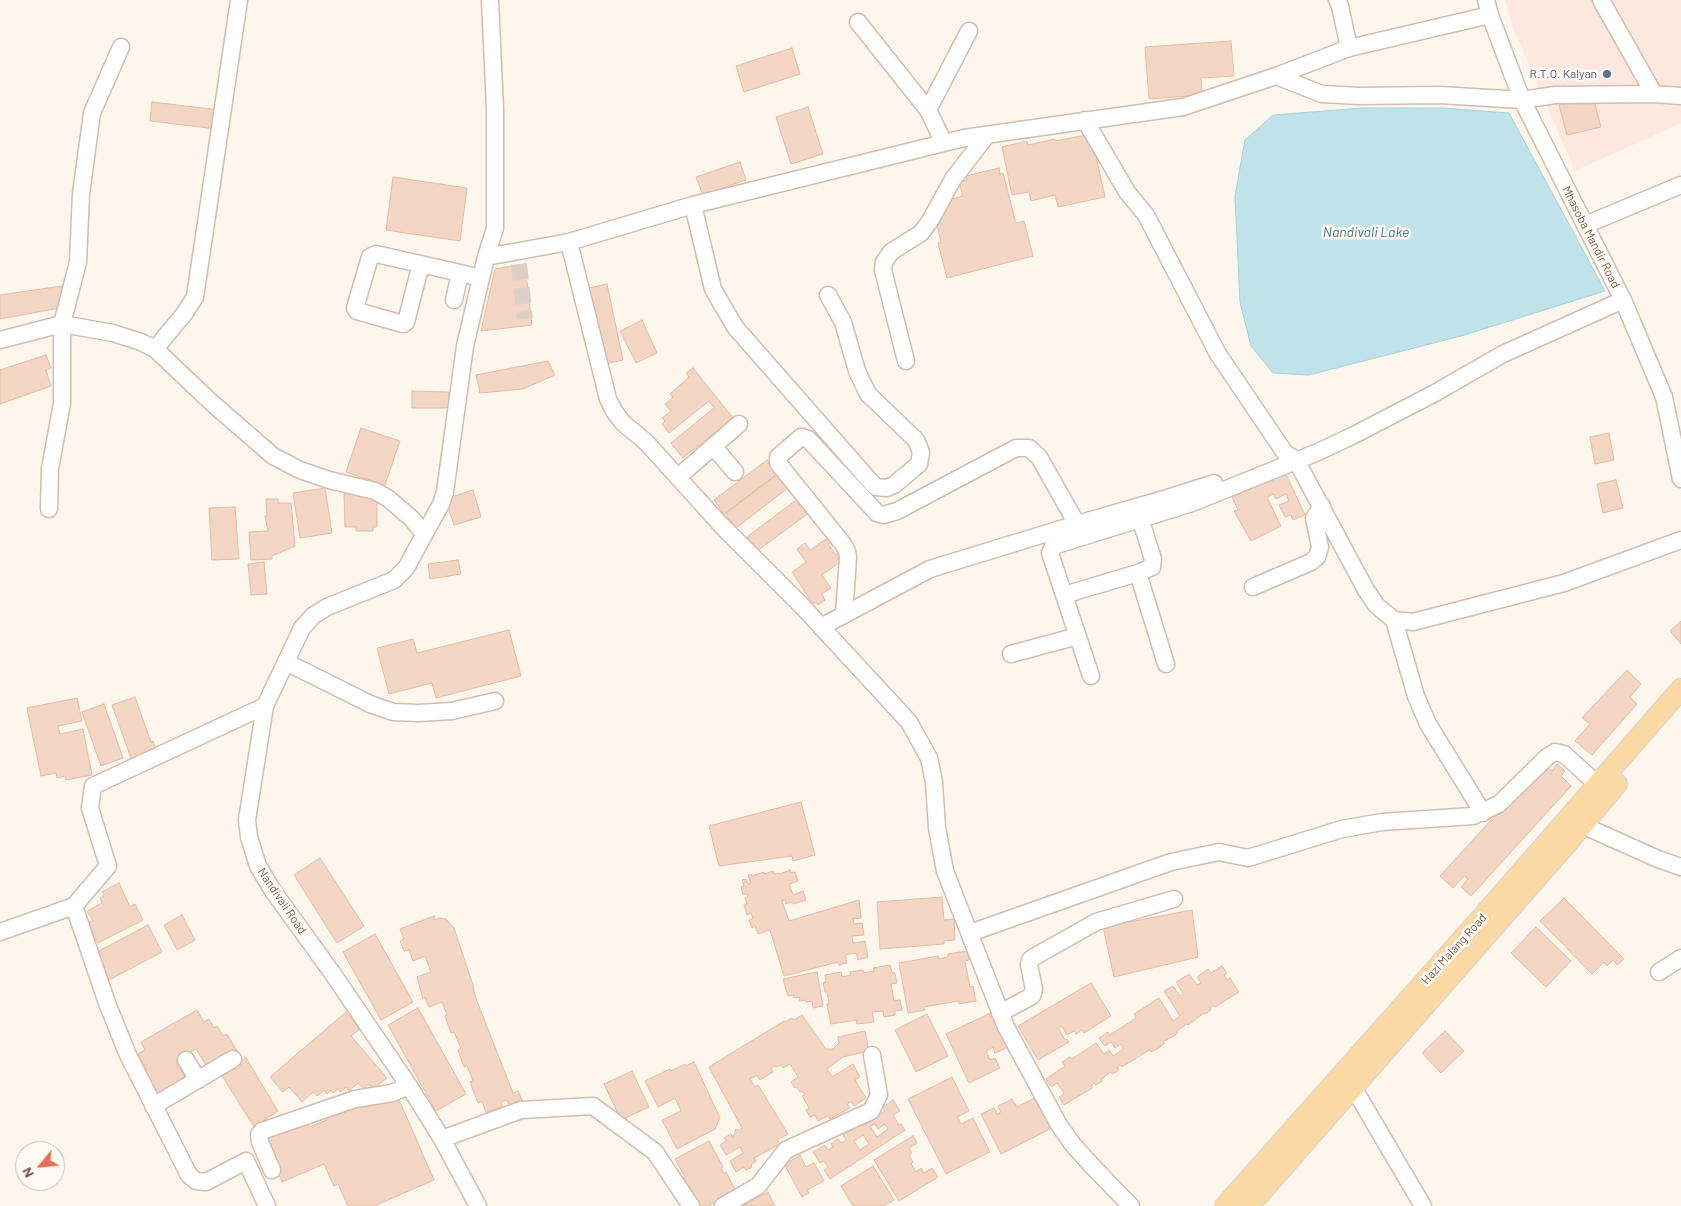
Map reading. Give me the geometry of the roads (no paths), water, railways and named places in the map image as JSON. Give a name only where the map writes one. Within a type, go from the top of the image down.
[{"type":"main road","name":"Hazi Malang Road","points":[[1249,1206],[1557,855],[1598,785],[1681,689]]},
{"type":"main road","name":"Hazi Malang Road","points":[[1225,1206],[1482,917],[1681,710]]},
{"type":"street","points":[[155,349],[196,297],[239,0]]},
{"type":"street","name":"Nandivali Road","points":[[478,1206],[442,1139],[409,1086],[333,974],[272,891],[258,866],[249,837],[247,820],[265,706],[302,628],[313,616],[327,607],[394,580],[406,568],[441,504],[445,492],[465,346],[486,257],[495,228],[495,108],[490,0]]},
{"type":"street","points":[[1337,0],[1349,48]]},
{"type":"street","points":[[1601,0],[1654,94]]},
{"type":"street","points":[[486,257],[519,258],[693,205],[944,143],[1085,120],[1183,107],[1276,76],[1349,48],[1488,8]]},
{"type":"street","name":"Mhasoba Mandir Road","points":[[1488,8],[1522,100],[1623,300],[1664,397],[1681,479]]},
{"type":"street","points":[[858,22],[928,110],[944,143]]},
{"type":"street","points":[[928,110],[969,31]]},
{"type":"street","points":[[49,509],[50,468],[62,403],[62,324],[78,262],[81,194],[92,113],[121,47]]},
{"type":"street","points":[[1276,76],[1322,94],[1359,96],[1440,95],[1522,100],[1555,95],[1654,94],[1681,96]]},
{"type":"street","points":[[1085,120],[1127,192],[1146,215],[1218,354],[1291,456],[1322,506],[1366,590],[1377,606],[1394,620],[1413,622],[1564,583],[1681,540]]},
{"type":"street","points":[[906,361],[883,270],[884,262],[891,252],[921,233],[930,222],[954,179],[987,135]]},
{"type":"street","points":[[1585,225],[1681,185]]},
{"type":"street","points":[[693,205],[713,289],[735,326],[871,482],[876,487],[887,488],[894,485],[918,464],[921,452],[916,440],[868,394],[859,376],[842,322],[828,295]]},
{"type":"street","points":[[569,242],[608,399],[623,423],[646,442],[721,525],[802,606],[909,722],[929,758],[934,782],[937,828],[946,871],[1006,1028],[1059,1125],[1074,1146],[1131,1206]]},
{"type":"street","points":[[421,264],[406,322],[403,324],[356,311],[355,308],[370,257],[376,254],[421,264],[481,278]]},
{"type":"street","points":[[454,300],[460,273]]},
{"type":"street","points":[[821,627],[930,569],[1218,482],[1354,435],[1435,393],[1503,354],[1623,300]]},
{"type":"street","points":[[0,340],[62,324],[113,333],[141,342],[155,349],[212,403],[273,456],[321,478],[376,490],[390,499],[412,519],[424,534]]},
{"type":"street","points":[[678,477],[739,424]]},
{"type":"street","points":[[844,614],[847,551],[778,462],[778,456],[802,438],[808,439],[877,513],[882,515],[897,511],[1016,448],[1028,448],[1039,457],[1077,524]]},
{"type":"street","points":[[713,446],[735,472]]},
{"type":"street","points":[[1091,676],[1050,553],[1051,548],[1140,518],[1192,503],[1291,456]]},
{"type":"street","points":[[1253,587],[1311,562],[1317,557],[1320,547],[1314,518],[1322,506]]},
{"type":"street","points":[[1064,595],[1152,567],[1154,562],[1140,518]]},
{"type":"street","points":[[1138,572],[1166,664]]},
{"type":"street","points":[[1394,620],[1416,696],[1428,724],[1483,813]]},
{"type":"street","points":[[1011,654],[1078,636]]},
{"type":"street","points":[[286,662],[370,704],[393,712],[419,714],[452,711],[495,701]]},
{"type":"street","points":[[0,932],[74,906],[108,866],[90,808],[93,786],[265,706]]},
{"type":"street","points":[[970,933],[1171,862],[1219,852],[1248,858],[1342,829],[1382,822],[1473,816],[1483,813],[1500,804],[1547,757],[1555,752],[1564,754],[1598,785]]},
{"type":"street","points":[[1576,820],[1658,859],[1681,867]]},
{"type":"street","points":[[1000,1012],[1032,996],[1034,989],[1029,965],[1030,960],[1034,957],[1096,922],[1174,899]]},
{"type":"street","points":[[74,906],[107,1003],[128,1055],[188,1175],[196,1181],[206,1182],[246,1161],[267,1206]]},
{"type":"street","points":[[1659,972],[1681,958]]},
{"type":"street","points":[[723,1206],[758,1186],[786,1150],[871,1111],[879,1095],[872,1056]]},
{"type":"street","points":[[186,1060],[198,1080]]},
{"type":"street","points":[[153,1106],[233,1060]]},
{"type":"street","points":[[272,1170],[260,1142],[259,1135],[262,1131],[355,1099],[392,1093],[409,1086]]},
{"type":"street","points":[[1353,1087],[1423,1206]]},
{"type":"street","points":[[442,1139],[521,1110],[594,1106],[656,1152],[690,1206]]},
{"type":"water","name":"Nandivali Lake","points":[[1362,108],[1443,108],[1509,113],[1605,291],[1461,336],[1309,375],[1273,373],[1251,346],[1240,302],[1235,196],[1245,140],[1273,115]]},
{"type":"tunnel","points":[[519,264],[525,319]]},
{"type":"place","name":"R.T.O. Kalyan","points":[[1607,74]]}]
